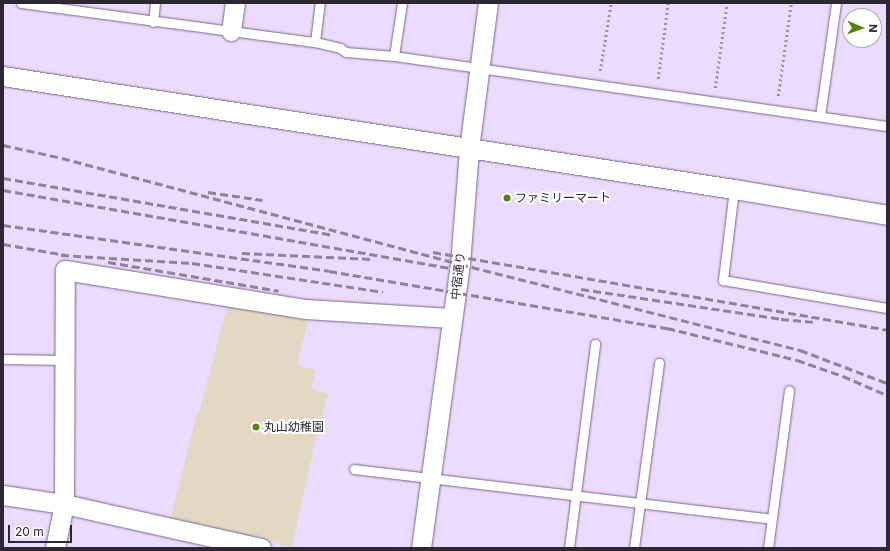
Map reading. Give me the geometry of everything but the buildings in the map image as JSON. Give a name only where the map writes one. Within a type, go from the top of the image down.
[{"type":"street","points":[[231,31],[235,3]]},
{"type":"street","name":"中宿通り","points":[[421,548],[451,318],[460,264],[469,149],[488,3]]},
{"type":"street","points":[[3,76],[734,189],[887,215]]},
{"type":"street","points":[[55,548],[64,504],[65,270],[306,309],[451,318]]},
{"type":"street","points":[[3,495],[64,504],[261,548]]},
{"type":"lane","points":[[21,3],[55,5],[153,22],[315,42],[340,48],[346,52],[394,56],[887,126]]},
{"type":"lane","points":[[153,22],[155,3]]},
{"type":"lane","points":[[315,42],[320,3]]},
{"type":"lane","points":[[394,56],[402,3]]},
{"type":"lane","points":[[820,116],[836,3]]},
{"type":"lane","points":[[734,189],[723,280],[887,308]]},
{"type":"lane","points":[[570,548],[596,344]]},
{"type":"lane","points":[[3,359],[65,360]]},
{"type":"lane","points":[[634,548],[659,362]]},
{"type":"lane","points":[[768,548],[789,390]]},
{"type":"lane","points":[[354,469],[771,519]]},
{"type":"path","points":[[598,85],[611,3]]},
{"type":"path","points":[[656,93],[668,3]]},
{"type":"path","points":[[713,101],[727,3]]},
{"type":"path","points":[[776,110],[792,3]]},
{"type":"shaded area","name":"丸山幼稚園","points":[[228,303],[309,317],[297,365],[316,370],[311,389],[328,394],[315,442],[292,547],[170,520],[197,413],[199,413]]},
{"type":"railway","points":[[3,145],[62,158],[460,264],[800,350],[887,383]]},
{"type":"railway","points":[[3,178],[332,235]]},
{"type":"railway","points":[[3,190],[460,270]]},
{"type":"railway","points":[[208,192],[262,200]]},
{"type":"railway","points":[[3,225],[329,271],[667,328],[797,360],[843,376],[887,395]]},
{"type":"railway","points":[[3,244],[66,255]]},
{"type":"railway","points":[[433,252],[887,330]]},
{"type":"railway","points":[[242,253],[372,259]]},
{"type":"railway","points":[[61,255],[192,263],[383,292]]},
{"type":"railway","points":[[108,262],[279,291]]},
{"type":"railway","points":[[581,289],[781,319],[814,322]]},
{"type":"place","name":"ファミリーマート","points":[[507,198]]},
{"type":"place","name":"丸山幼稚園","points":[[256,427]]}]
